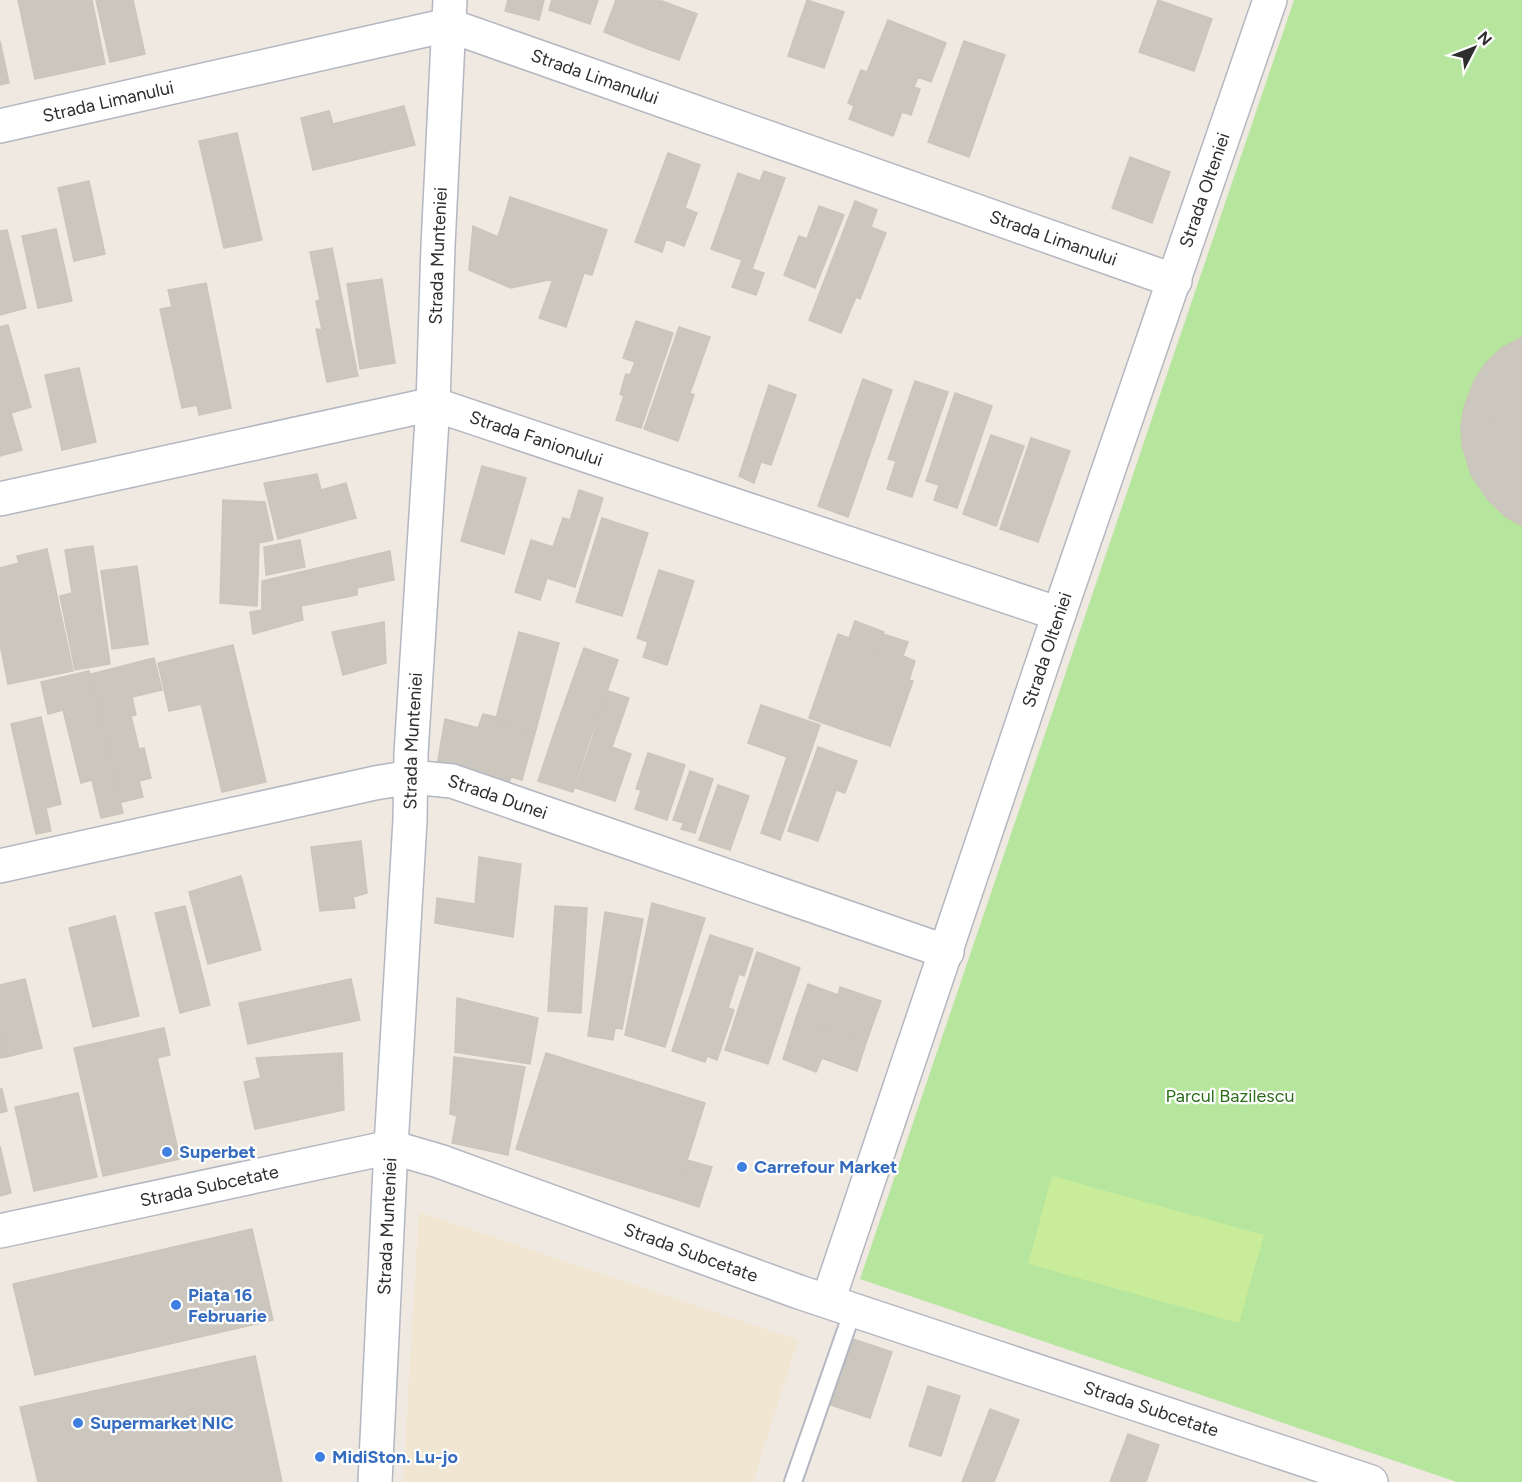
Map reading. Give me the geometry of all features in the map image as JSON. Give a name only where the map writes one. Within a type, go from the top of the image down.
[{"type":"street","name":"Strada Olteniei","points":[[841,1305],[947,952],[1059,614],[1270,0]]},
{"type":"street","name":"Strada Limanului","points":[[0,126],[449,12],[1175,281]]},
{"type":"street","name":"Strada Munteniei","points":[[375,1482],[411,754],[433,404],[449,12]]},
{"type":"street","points":[[0,499],[433,404]]},
{"type":"street","name":"Strada Fanionului","points":[[433,404],[1059,614]]},
{"type":"street","name":"Strada Dunei","points":[[0,866],[411,777],[452,781],[947,952]]},
{"type":"street","name":"Strada Subcetate","points":[[0,1231],[391,1147],[439,1161],[841,1305],[1371,1482]]},
{"type":"lane","points":[[793,1482],[841,1305]]},
{"type":"shaded area","points":[[419,1212],[798,1340],[753,1482],[403,1482]]},
{"type":"green space","name":"Parcul Bazilescu","points":[[1294,0],[1522,0],[1522,1482],[1457,1482],[860,1279]]},
{"type":"green space","points":[[1052,1176],[1264,1235],[1239,1323],[1028,1264]]},
{"type":"building","points":[[18,0],[92,0],[105,64],[35,79]]},
{"type":"building","points":[[96,0],[133,0],[145,54],[110,62]]},
{"type":"building","points":[[508,0],[544,0],[539,20],[505,11]]},
{"type":"building","points":[[552,0],[598,0],[590,24],[549,10]]},
{"type":"building","points":[[616,0],[662,1],[645,48],[604,32]]},
{"type":"building","points":[[807,0],[844,12],[824,68],[788,56]]},
{"type":"building","points":[[1158,0],[1212,19],[1194,71],[1139,52]]},
{"type":"building","points":[[662,1],[697,14],[679,60],[645,48]]},
{"type":"building","points":[[888,20],[946,43],[931,82],[918,77],[914,87],[920,89],[911,115],[902,112],[893,136],[849,119],[854,106],[848,103],[861,70],[867,72]]},
{"type":"building","points":[[0,41],[9,83],[0,85]]},
{"type":"building","points":[[964,41],[1005,55],[969,157],[928,142]]},
{"type":"building","points":[[404,106],[415,145],[313,170],[301,118],[329,111],[333,124]]},
{"type":"building","points":[[237,133],[262,240],[224,248],[199,141]]},
{"type":"building","points":[[668,153],[700,165],[685,208],[697,213],[684,246],[666,239],[662,252],[635,242]]},
{"type":"building","points":[[1130,157],[1170,172],[1152,223],[1112,208]]},
{"type":"building","points":[[764,171],[785,178],[752,269],[764,273],[756,295],[732,287],[742,260],[711,249],[738,173],[760,181]]},
{"type":"building","points":[[89,181],[105,254],[74,261],[58,188]]},
{"type":"building","points":[[510,197],[607,230],[592,275],[584,273],[566,327],[539,318],[553,279],[511,288],[469,270],[473,226],[498,237]]},
{"type":"building","points":[[855,201],[877,210],[871,227],[886,233],[860,299],[856,297],[841,333],[809,320]]},
{"type":"building","points":[[819,206],[844,215],[815,288],[784,275],[799,236],[807,239]]},
{"type":"building","points":[[56,229],[72,301],[38,308],[22,236]]},
{"type":"building","points":[[7,230],[26,308],[0,315],[0,231]]},
{"type":"building","points":[[332,248],[358,376],[327,382],[316,329],[322,330],[316,301],[320,300],[310,252]]},
{"type":"building","points":[[382,279],[395,363],[360,369],[347,284]]},
{"type":"building","points":[[206,283],[231,408],[199,415],[197,405],[182,408],[160,309],[172,307],[168,290]]},
{"type":"building","points":[[636,321],[673,333],[641,428],[616,420],[624,396],[620,394],[626,374],[630,375],[635,362],[623,358]]},
{"type":"building","points":[[8,325],[31,407],[11,413],[22,450],[0,456],[0,327]]},
{"type":"building","points":[[679,327],[710,337],[690,393],[694,395],[678,441],[644,429]]},
{"type":"building","points":[[1522,337],[1522,371],[1506,387],[1495,410],[1492,435],[1497,461],[1510,484],[1522,495],[1522,526],[1506,517],[1489,501],[1471,475],[1462,445],[1461,426],[1464,407],[1475,379],[1500,349]]},
{"type":"building","points":[[1522,337],[1522,526],[1506,517],[1489,501],[1471,475],[1462,445],[1461,426],[1464,407],[1475,379],[1500,349]]},
{"type":"building","points":[[1522,337],[1522,526],[1506,517],[1489,501],[1471,475],[1462,445],[1461,426],[1464,407],[1475,379],[1500,349]]},
{"type":"building","points":[[79,368],[96,442],[62,450],[45,375]]},
{"type":"building","points":[[863,379],[892,390],[848,517],[818,506]]},
{"type":"building","points":[[915,381],[948,392],[912,497],[887,489],[896,461],[888,459]]},
{"type":"building","points":[[769,385],[796,395],[771,465],[761,462],[754,483],[739,476]]},
{"type":"building","points":[[955,393],[992,406],[957,508],[934,500],[939,485],[926,481]]},
{"type":"building","points":[[991,435],[1024,446],[996,526],[963,514]]},
{"type":"building","points":[[1031,438],[1070,451],[1038,542],[1000,529]]},
{"type":"building","points":[[482,466],[526,478],[504,554],[461,541]]},
{"type":"building","points":[[317,474],[321,490],[346,483],[356,518],[278,539],[264,483]]},
{"type":"building","points":[[579,490],[603,498],[575,587],[547,578],[540,600],[515,592],[531,540],[553,547],[563,518],[570,520]]},
{"type":"building","points":[[223,500],[265,502],[273,540],[259,543],[257,606],[220,603]]},
{"type":"building","points":[[602,518],[648,533],[622,616],[576,602]]},
{"type":"building","points":[[300,540],[305,567],[266,575],[264,547]]},
{"type":"building","points":[[93,546],[110,664],[75,670],[60,596],[72,593],[65,550]]},
{"type":"building","points":[[47,549],[73,671],[8,684],[0,644],[0,568],[19,563],[17,556]]},
{"type":"building","points":[[390,551],[394,580],[357,588],[357,595],[301,606],[303,620],[253,634],[250,612],[262,610],[262,581]]},
{"type":"building","points":[[137,566],[148,644],[112,649],[101,571]]},
{"type":"building","points":[[659,570],[694,581],[667,665],[643,657],[648,642],[637,638]]},
{"type":"building","points":[[855,621],[884,632],[849,732],[809,718],[838,634],[849,638]]},
{"type":"building","points":[[384,622],[386,663],[343,675],[332,632]]},
{"type":"building","points":[[519,632],[559,643],[535,733],[495,722]]},
{"type":"building","points":[[883,634],[908,642],[903,656],[915,661],[909,680],[913,681],[890,746],[849,732]]},
{"type":"building","points":[[233,645],[266,782],[222,792],[201,704],[169,711],[158,663]]},
{"type":"building","points":[[584,648],[618,660],[589,742],[555,730]]},
{"type":"building","points":[[154,658],[162,690],[132,697],[136,715],[131,716],[139,749],[144,748],[151,778],[139,781],[143,797],[122,802],[91,674]]},
{"type":"building","points":[[89,671],[123,813],[101,818],[92,780],[81,783],[63,710],[48,714],[41,682]]},
{"type":"building","points":[[608,691],[629,698],[612,747],[631,754],[615,801],[576,788]]},
{"type":"building","points":[[761,705],[820,725],[780,840],[761,833],[787,757],[748,743]]},
{"type":"building","points":[[483,714],[497,717],[495,722],[502,723],[487,776],[437,766],[445,719],[478,728]]},
{"type":"building","points":[[41,717],[61,804],[46,808],[51,831],[36,834],[11,724]]},
{"type":"building","points":[[502,723],[535,733],[522,780],[511,777],[509,783],[487,776]]},
{"type":"building","points":[[555,730],[589,742],[573,792],[538,781]]},
{"type":"building","points":[[818,747],[857,761],[845,793],[836,790],[818,841],[788,831]]},
{"type":"building","points":[[648,753],[685,765],[667,820],[635,809],[641,790],[636,789]]},
{"type":"building","points":[[690,771],[713,779],[695,833],[681,829],[684,823],[673,820]]},
{"type":"building","points":[[718,785],[749,796],[730,850],[699,840]]},
{"type":"building","points":[[361,841],[367,893],[353,897],[355,908],[320,911],[311,847]]},
{"type":"building","points":[[479,857],[521,864],[513,937],[435,923],[437,898],[475,904]]},
{"type":"building","points":[[241,876],[261,950],[208,964],[189,892]]},
{"type":"building","points":[[652,903],[705,918],[665,1047],[625,1035]]},
{"type":"building","points":[[185,906],[210,1005],[180,1013],[155,913]]},
{"type":"building","points":[[555,906],[587,908],[581,1013],[548,1011]]},
{"type":"building","points":[[605,912],[643,919],[622,1029],[615,1028],[613,1040],[588,1036]]},
{"type":"building","points":[[115,916],[139,1016],[93,1027],[69,928]]},
{"type":"building","points":[[710,935],[753,949],[744,976],[739,974],[728,1008],[734,1010],[717,1060],[707,1056],[705,1062],[672,1051]]},
{"type":"building","points":[[757,952],[800,968],[768,1064],[725,1050]]},
{"type":"building","points":[[25,979],[42,1048],[6,1057],[0,1029],[0,985]]},
{"type":"building","points":[[351,979],[360,1020],[248,1044],[239,1003]]},
{"type":"building","points":[[808,984],[838,995],[840,987],[881,1001],[866,1043],[796,1018]]},
{"type":"building","points":[[457,998],[538,1018],[530,1064],[455,1052]]},
{"type":"building","points":[[796,1018],[866,1043],[857,1071],[822,1058],[816,1072],[783,1059]]},
{"type":"building","points":[[164,1028],[170,1055],[157,1058],[180,1159],[103,1176],[74,1048]]},
{"type":"building","points":[[0,1029],[6,1057],[0,1058]]},
{"type":"building","points":[[342,1053],[344,1110],[255,1129],[244,1082],[261,1078],[256,1058]]},
{"type":"building","points":[[546,1053],[705,1103],[675,1199],[516,1149]]},
{"type":"building","points":[[454,1057],[525,1067],[508,1155],[452,1143],[457,1116],[450,1114]]},
{"type":"building","points":[[0,1089],[2,1089],[7,1111],[0,1113]]},
{"type":"building","points":[[78,1093],[97,1177],[34,1191],[15,1107]]},
{"type":"building","points":[[0,1146],[11,1193],[0,1196]]},
{"type":"building","points":[[687,1160],[712,1167],[699,1207],[675,1199]]},
{"type":"building","points":[[252,1229],[273,1320],[35,1375],[13,1284]]},
{"type":"building","points":[[853,1339],[892,1352],[870,1418],[831,1405]]},
{"type":"building","points":[[255,1356],[282,1482],[38,1482],[20,1407]]},
{"type":"building","points":[[928,1386],[960,1396],[941,1456],[909,1446]]},
{"type":"building","points":[[990,1409],[1019,1420],[994,1482],[962,1482]]},
{"type":"building","points":[[1128,1434],[1159,1445],[1146,1482],[1110,1482]]},
{"type":"place","name":"Superbet","points":[[167,1152]]},
{"type":"place","name":"Carrefour Market","points":[[742,1167]]},
{"type":"place","name":"Piața 16 Februarie","points":[[176,1305]]},
{"type":"place","name":"Supermarket NIC","points":[[78,1423]]},
{"type":"place","name":"MidiSton. Lu-jo","points":[[320,1457]]}]
